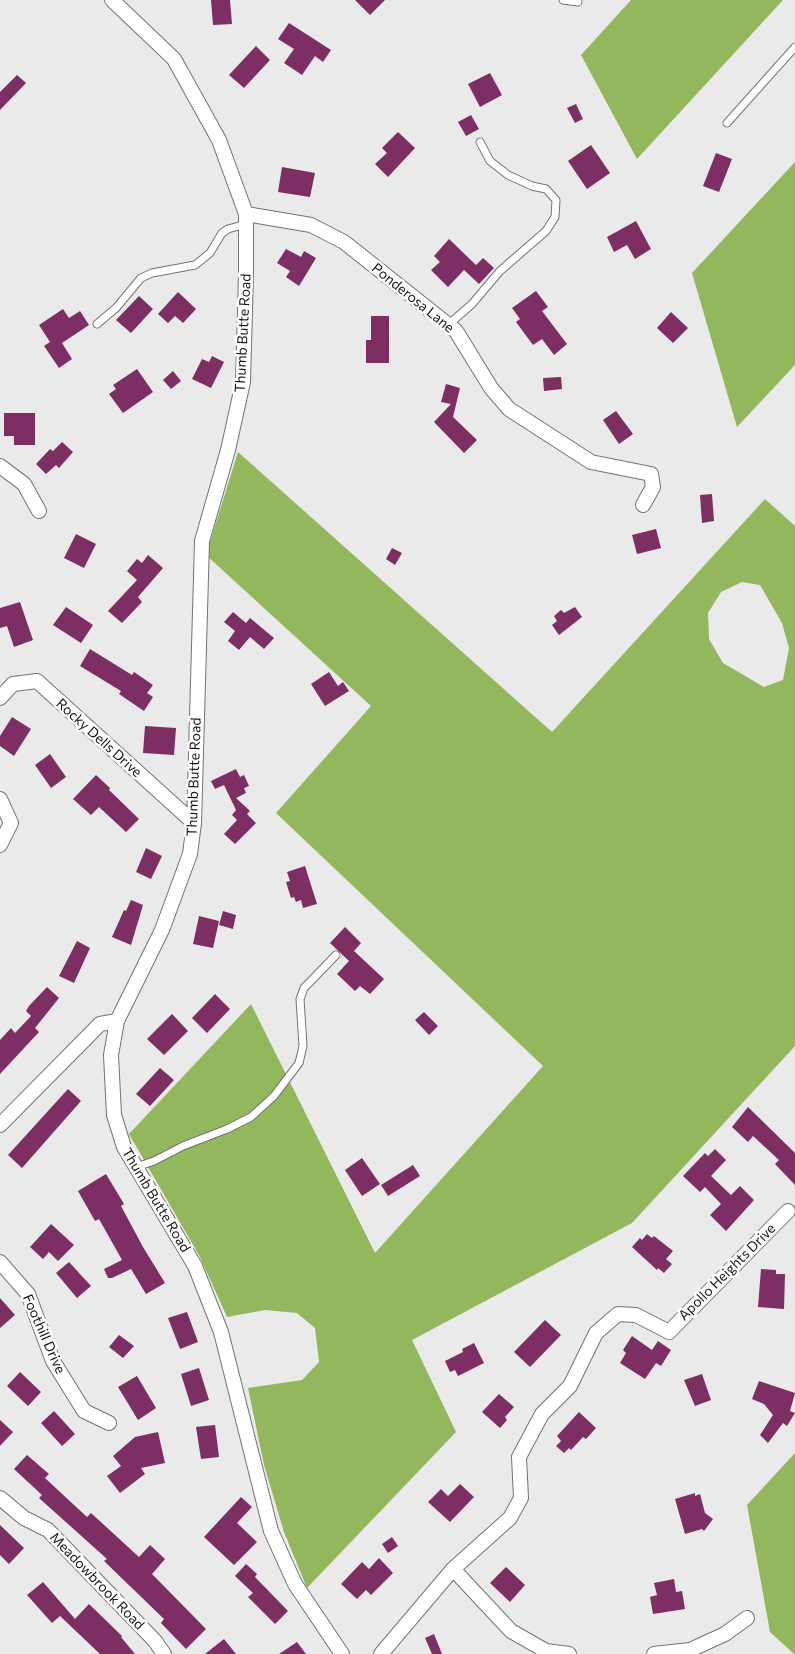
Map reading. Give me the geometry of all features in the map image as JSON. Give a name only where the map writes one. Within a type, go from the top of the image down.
[{"type":"street","name":"Thumb Butte Road","points":[[112,0],[174,59],[219,140],[246,219],[244,382],[228,450],[202,541],[194,823],[190,854],[178,892],[162,930],[117,1021],[111,1055],[114,1115],[124,1147],[195,1266],[221,1332],[271,1531],[295,1584],[342,1654]]},
{"type":"street","name":"Ponderosa Lane","points":[[246,219],[311,226],[344,242],[456,331],[491,388],[509,409],[591,462],[651,474],[653,487],[643,505]]},
{"type":"street","points":[[0,466],[24,484],[39,510]]},
{"type":"street","name":"Rocky Dells Drive","points":[[0,698],[13,684],[36,681],[194,823]]},
{"type":"street","points":[[0,799],[11,822],[0,845]]},
{"type":"street","points":[[0,1125],[100,1024],[117,1021]]},
{"type":"street","name":"Apollo Heights Drive","points":[[381,1654],[453,1569],[510,1518],[521,1498],[519,1456],[542,1414],[570,1386],[596,1333],[618,1314],[636,1315],[669,1332],[788,1212]]},
{"type":"street","name":"Foothill Drive","points":[[0,1262],[28,1294],[53,1361],[84,1410],[109,1423]]},
{"type":"street","name":"Meadowbrook Road","points":[[0,1498],[24,1518],[48,1530],[155,1641],[164,1654]]},
{"type":"street","points":[[453,1569],[511,1631],[546,1652],[569,1654]]},
{"type":"street","points":[[654,1654],[690,1650],[725,1634],[747,1618]]},
{"type":"lane","points":[[563,0],[578,2]]},
{"type":"lane","points":[[727,123],[795,47]]},
{"type":"lane","points":[[448,325],[472,304],[500,271],[546,231],[555,217],[556,200],[546,189],[532,186],[508,175],[490,161],[480,142]]},
{"type":"lane","points":[[97,324],[116,308],[141,278],[152,273],[195,265],[210,253],[222,233],[246,219]]},
{"type":"lane","points":[[136,1167],[154,1161],[183,1146],[251,1117],[274,1096],[299,1063],[302,1046],[300,999],[304,988],[336,955]]},
{"type":"green space","points":[[631,0],[783,0],[637,159],[581,55]]},
{"type":"green space","points":[[795,162],[795,365],[737,427],[692,273]]},
{"type":"green space","points":[[238,452],[552,732],[765,499],[795,526],[795,1046],[632,1223],[412,1340],[456,1432],[307,1588],[284,1532],[264,1465],[248,1388],[302,1380],[319,1362],[315,1328],[297,1313],[265,1310],[227,1317],[200,1257],[129,1134],[251,1004],[375,1253],[543,1066],[276,813],[371,706],[206,555]],"holes":[[[742,582],[760,585],[782,623],[789,648],[783,680],[764,687],[723,663],[709,639],[708,613],[721,592]]]},
{"type":"green space","points":[[795,1453],[794,1654],[770,1632],[747,1505]]},
{"type":"building","points":[[211,0],[230,0],[232,24],[213,25]]},
{"type":"building","points":[[355,0],[385,0],[370,15]]},
{"type":"building","points":[[289,23],[331,50],[323,62],[315,56],[302,75],[284,63],[294,49],[278,39]]},
{"type":"building","points":[[256,46],[270,60],[244,88],[229,75]]},
{"type":"building","points":[[490,73],[502,95],[480,107],[468,84]]},
{"type":"building","points":[[17,75],[26,83],[0,110],[0,92]]},
{"type":"building","points":[[576,104],[583,119],[575,123],[567,108]]},
{"type":"building","points":[[471,115],[479,129],[466,136],[458,122]]},
{"type":"building","points":[[398,132],[415,148],[388,177],[375,164],[387,153],[382,148]]},
{"type":"building","points":[[591,145],[610,173],[587,189],[568,161]]},
{"type":"building","points":[[716,153],[732,159],[719,192],[703,186]]},
{"type":"building","points":[[282,167],[315,173],[310,197],[278,192]]},
{"type":"building","points":[[636,221],[651,249],[635,259],[627,245],[614,252],[607,237]]},
{"type":"building","points":[[449,239],[476,265],[483,258],[494,268],[479,284],[464,270],[448,287],[431,270],[440,262],[434,256]]},
{"type":"building","points":[[286,249],[301,257],[304,251],[316,258],[299,286],[286,277],[290,271],[277,263]]},
{"type":"building","points":[[536,291],[548,307],[542,311],[567,344],[554,355],[542,339],[533,345],[516,322],[520,319],[512,308]]},
{"type":"building","points":[[178,292],[196,309],[183,323],[175,316],[168,323],[158,314]]},
{"type":"building","points":[[139,296],[153,309],[131,333],[116,320]]},
{"type":"building","points":[[63,309],[69,318],[80,311],[89,325],[62,343],[72,359],[59,368],[44,346],[50,342],[39,325]]},
{"type":"building","points":[[671,312],[688,328],[673,343],[657,328]]},
{"type":"building","points":[[371,316],[389,316],[389,363],[366,363],[366,340],[371,340]]},
{"type":"building","points":[[212,356],[224,362],[211,388],[192,379],[202,359],[209,362]]},
{"type":"building","points":[[137,369],[153,392],[123,413],[109,394],[116,389],[113,385]]},
{"type":"building","points":[[173,371],[181,381],[171,389],[163,380]]},
{"type":"building","points":[[561,377],[562,389],[544,391],[543,378]]},
{"type":"building","points":[[446,384],[460,388],[453,417],[477,440],[464,453],[434,422],[451,404],[441,402]]},
{"type":"building","points":[[616,411],[633,434],[619,444],[603,420]]},
{"type":"building","points":[[4,413],[35,413],[35,445],[14,445],[14,436],[4,436]]},
{"type":"building","points":[[62,442],[73,452],[59,468],[56,465],[46,474],[36,464],[50,449],[53,451]]},
{"type":"building","points":[[712,494],[714,521],[702,523],[700,495]]},
{"type":"building","points":[[656,529],[661,548],[637,554],[632,535]]},
{"type":"building","points":[[76,534],[96,544],[84,568],[64,558]]},
{"type":"building","points":[[392,548],[402,553],[395,565],[386,559]]},
{"type":"building","points":[[148,555],[163,568],[138,597],[142,602],[122,623],[108,611],[137,580],[127,571],[137,559],[142,563]]},
{"type":"building","points":[[20,602],[33,640],[14,647],[7,626],[0,628],[0,608]]},
{"type":"building","points":[[66,607],[93,625],[81,643],[53,625]]},
{"type":"building","points":[[575,607],[582,617],[559,635],[552,625],[557,621],[554,616],[561,610],[564,613]]},
{"type":"building","points":[[233,612],[246,623],[250,618],[274,638],[264,649],[250,637],[239,650],[228,641],[235,631],[224,622]]},
{"type":"building","points":[[90,649],[132,675],[134,672],[153,685],[147,693],[153,697],[144,711],[119,694],[121,691],[80,666]]},
{"type":"building","points":[[329,672],[338,686],[343,682],[349,691],[325,706],[311,684]]},
{"type":"building","points":[[12,717],[31,729],[14,756],[0,746],[0,736]]},
{"type":"building","points":[[145,726],[176,728],[174,755],[143,753]]},
{"type":"building","points":[[50,754],[66,777],[51,788],[35,765]]},
{"type":"building","points":[[236,769],[240,777],[244,775],[249,786],[244,788],[246,793],[236,798],[250,811],[247,814],[256,823],[235,844],[224,834],[237,820],[232,815],[236,810],[224,785],[215,789],[211,781]]},
{"type":"building","points":[[96,775],[139,819],[126,832],[99,807],[91,815],[73,799]]},
{"type":"building","points":[[146,848],[162,856],[151,879],[136,872]]},
{"type":"building","points":[[305,866],[317,904],[303,908],[301,900],[296,902],[294,897],[291,898],[286,882],[290,881],[287,872]]},
{"type":"building","points":[[131,900],[143,905],[131,945],[112,937],[124,910],[126,911]]},
{"type":"building","points":[[223,911],[236,915],[233,929],[219,925]]},
{"type":"building","points":[[199,916],[219,921],[213,948],[193,944]]},
{"type":"building","points":[[345,927],[361,943],[354,951],[384,979],[370,994],[360,986],[355,991],[337,974],[349,961],[330,943]]},
{"type":"building","points":[[77,941],[90,948],[74,983],[59,976]]},
{"type":"building","points":[[47,987],[59,998],[35,1028],[39,1032],[0,1074],[0,1040],[11,1028],[15,1033],[31,1016],[26,1011]]},
{"type":"building","points":[[215,994],[230,1009],[207,1033],[192,1018]]},
{"type":"building","points":[[424,1012],[438,1026],[429,1035],[415,1020]]},
{"type":"building","points":[[172,1014],[188,1031],[164,1055],[147,1039]]},
{"type":"building","points":[[160,1068],[174,1080],[150,1106],[136,1094]]},
{"type":"building","points":[[68,1089],[81,1101],[22,1168],[8,1155]]},
{"type":"building","points":[[748,1107],[795,1153],[795,1185],[775,1164],[779,1160],[753,1136],[748,1142],[732,1127]]},
{"type":"building","points":[[715,1149],[726,1160],[711,1176],[731,1195],[740,1186],[754,1200],[726,1231],[710,1215],[721,1204],[705,1187],[700,1192],[683,1176],[705,1153],[708,1156]]},
{"type":"building","points":[[362,1158],[380,1184],[362,1196],[345,1170]]},
{"type":"building","points":[[413,1165],[420,1176],[388,1196],[381,1185]]},
{"type":"building","points":[[106,1174],[124,1204],[121,1206],[143,1247],[165,1283],[146,1294],[131,1269],[108,1278],[104,1269],[122,1260],[99,1219],[95,1221],[78,1191]]},
{"type":"building","points":[[51,1224],[74,1245],[58,1261],[49,1252],[43,1259],[30,1247]]},
{"type":"building","points":[[647,1234],[652,1238],[654,1236],[673,1251],[666,1259],[672,1264],[664,1273],[658,1268],[657,1270],[632,1247],[640,1238],[642,1240]]},
{"type":"building","points":[[69,1262],[91,1286],[77,1298],[56,1273]]},
{"type":"building","points":[[761,1269],[776,1270],[776,1274],[785,1274],[784,1309],[758,1307]]},
{"type":"building","points":[[0,1298],[15,1315],[0,1328]]},
{"type":"building","points":[[187,1312],[198,1342],[180,1349],[168,1318]]},
{"type":"building","points":[[545,1320],[561,1335],[530,1367],[514,1352]]},
{"type":"building","points":[[119,1335],[134,1346],[123,1358],[109,1347]]},
{"type":"building","points":[[632,1336],[652,1350],[658,1341],[671,1350],[661,1366],[656,1363],[645,1379],[620,1363],[626,1353],[623,1350]]},
{"type":"building","points":[[474,1343],[484,1363],[458,1376],[455,1370],[450,1372],[445,1361],[463,1352],[462,1349]]},
{"type":"building","points":[[199,1368],[209,1400],[191,1406],[181,1374]]},
{"type":"building","points":[[20,1372],[41,1392],[28,1406],[7,1386]]},
{"type":"building","points":[[702,1374],[711,1400],[695,1406],[684,1380]]},
{"type":"building","points":[[137,1376],[156,1408],[138,1420],[118,1387]]},
{"type":"building","points":[[759,1381],[795,1393],[790,1411],[795,1413],[787,1426],[783,1423],[768,1443],[760,1435],[773,1415],[764,1404],[752,1399]]},
{"type":"building","points":[[499,1394],[514,1407],[505,1417],[507,1420],[500,1428],[482,1412]]},
{"type":"building","points":[[54,1411],[75,1434],[62,1446],[41,1423]]},
{"type":"building","points":[[579,1412],[596,1428],[586,1439],[583,1437],[571,1450],[569,1448],[564,1453],[556,1446],[561,1441],[557,1436]]},
{"type":"building","points":[[0,1420],[13,1432],[0,1446]]},
{"type":"building","points":[[215,1425],[219,1457],[201,1459],[196,1427]]},
{"type":"building","points":[[158,1432],[165,1463],[141,1468],[145,1474],[120,1493],[107,1476],[121,1466],[113,1456],[135,1437]]},
{"type":"building","points":[[27,1455],[49,1474],[45,1478],[87,1517],[91,1513],[139,1557],[150,1545],[165,1559],[152,1574],[206,1629],[186,1649],[161,1623],[164,1619],[104,1561],[107,1559],[39,1498],[42,1495],[14,1469]]},
{"type":"building","points":[[460,1484],[474,1497],[450,1522],[428,1502],[441,1489],[448,1496]]},
{"type":"building","points":[[695,1493],[695,1496],[700,1494],[705,1513],[713,1519],[704,1531],[702,1529],[685,1534],[675,1499]]},
{"type":"building","points":[[241,1497],[252,1507],[237,1523],[257,1542],[234,1565],[204,1537]]},
{"type":"building","points":[[0,1525],[24,1548],[9,1564],[0,1555]]},
{"type":"building","points":[[392,1537],[398,1546],[388,1553],[382,1544]]},
{"type":"building","points":[[379,1558],[393,1573],[371,1595],[366,1590],[357,1599],[341,1584],[362,1562],[369,1569]]},
{"type":"building","points":[[246,1564],[257,1574],[255,1577],[288,1611],[275,1624],[248,1597],[253,1593],[235,1576]]},
{"type":"building","points":[[506,1567],[525,1585],[510,1602],[490,1583]]},
{"type":"building","points":[[674,1579],[676,1592],[682,1591],[685,1609],[653,1614],[650,1597],[657,1595],[654,1583]]},
{"type":"building","points":[[43,1582],[75,1619],[89,1604],[122,1636],[135,1654],[100,1654],[60,1616],[52,1623],[27,1595]]},
{"type":"building","points":[[434,1634],[442,1654],[432,1654],[425,1638]]},
{"type":"building","points":[[224,1639],[236,1654],[205,1654]]},
{"type":"building","points":[[297,1642],[306,1654],[279,1654]]}]
